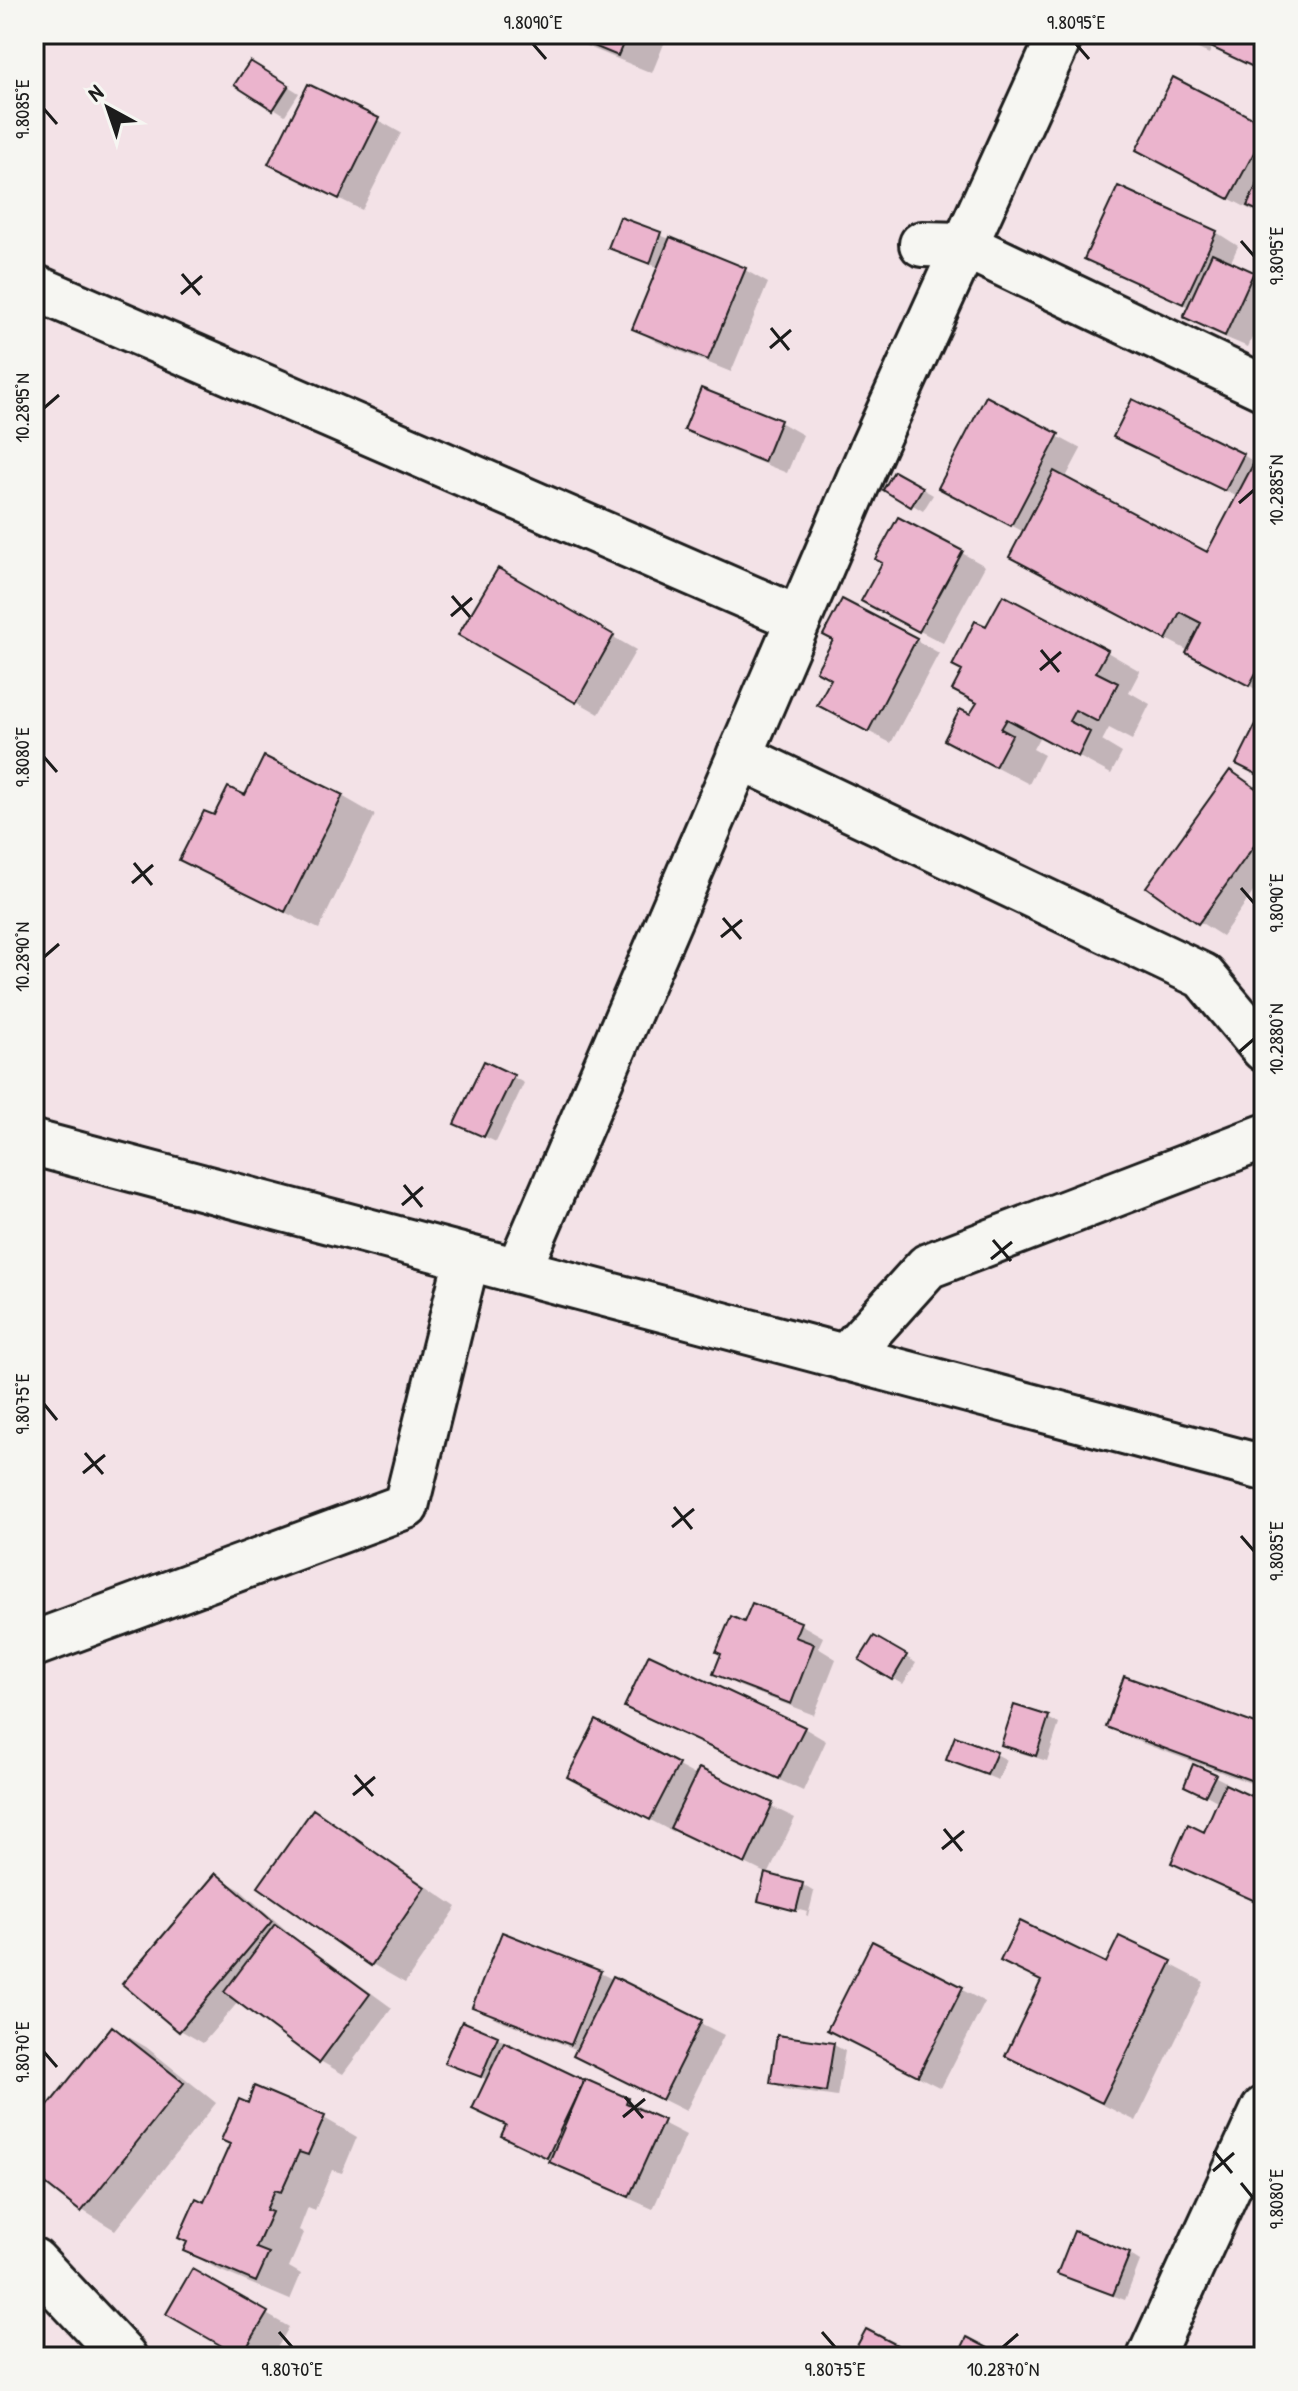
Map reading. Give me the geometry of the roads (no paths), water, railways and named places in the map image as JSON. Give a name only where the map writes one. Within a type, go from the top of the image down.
[{"type":"street","points":[[518,1271],[872,449],[1061,34]]},
{"type":"street","points":[[922,244],[964,245],[1264,388]]},
{"type":"street","points":[[34,287],[799,619]]},
{"type":"street","points":[[739,756],[1203,976],[1264,1049]]},
{"type":"street","points":[[845,1358],[928,1266],[1264,1137]]},
{"type":"street","points":[[34,1143],[1264,1468]]},
{"type":"street","points":[[34,1644],[406,1506],[467,1258]]},
{"type":"street","points":[[1150,2357],[1264,2109]]},
{"type":"street","points":[[34,2261],[124,2357]]}]
